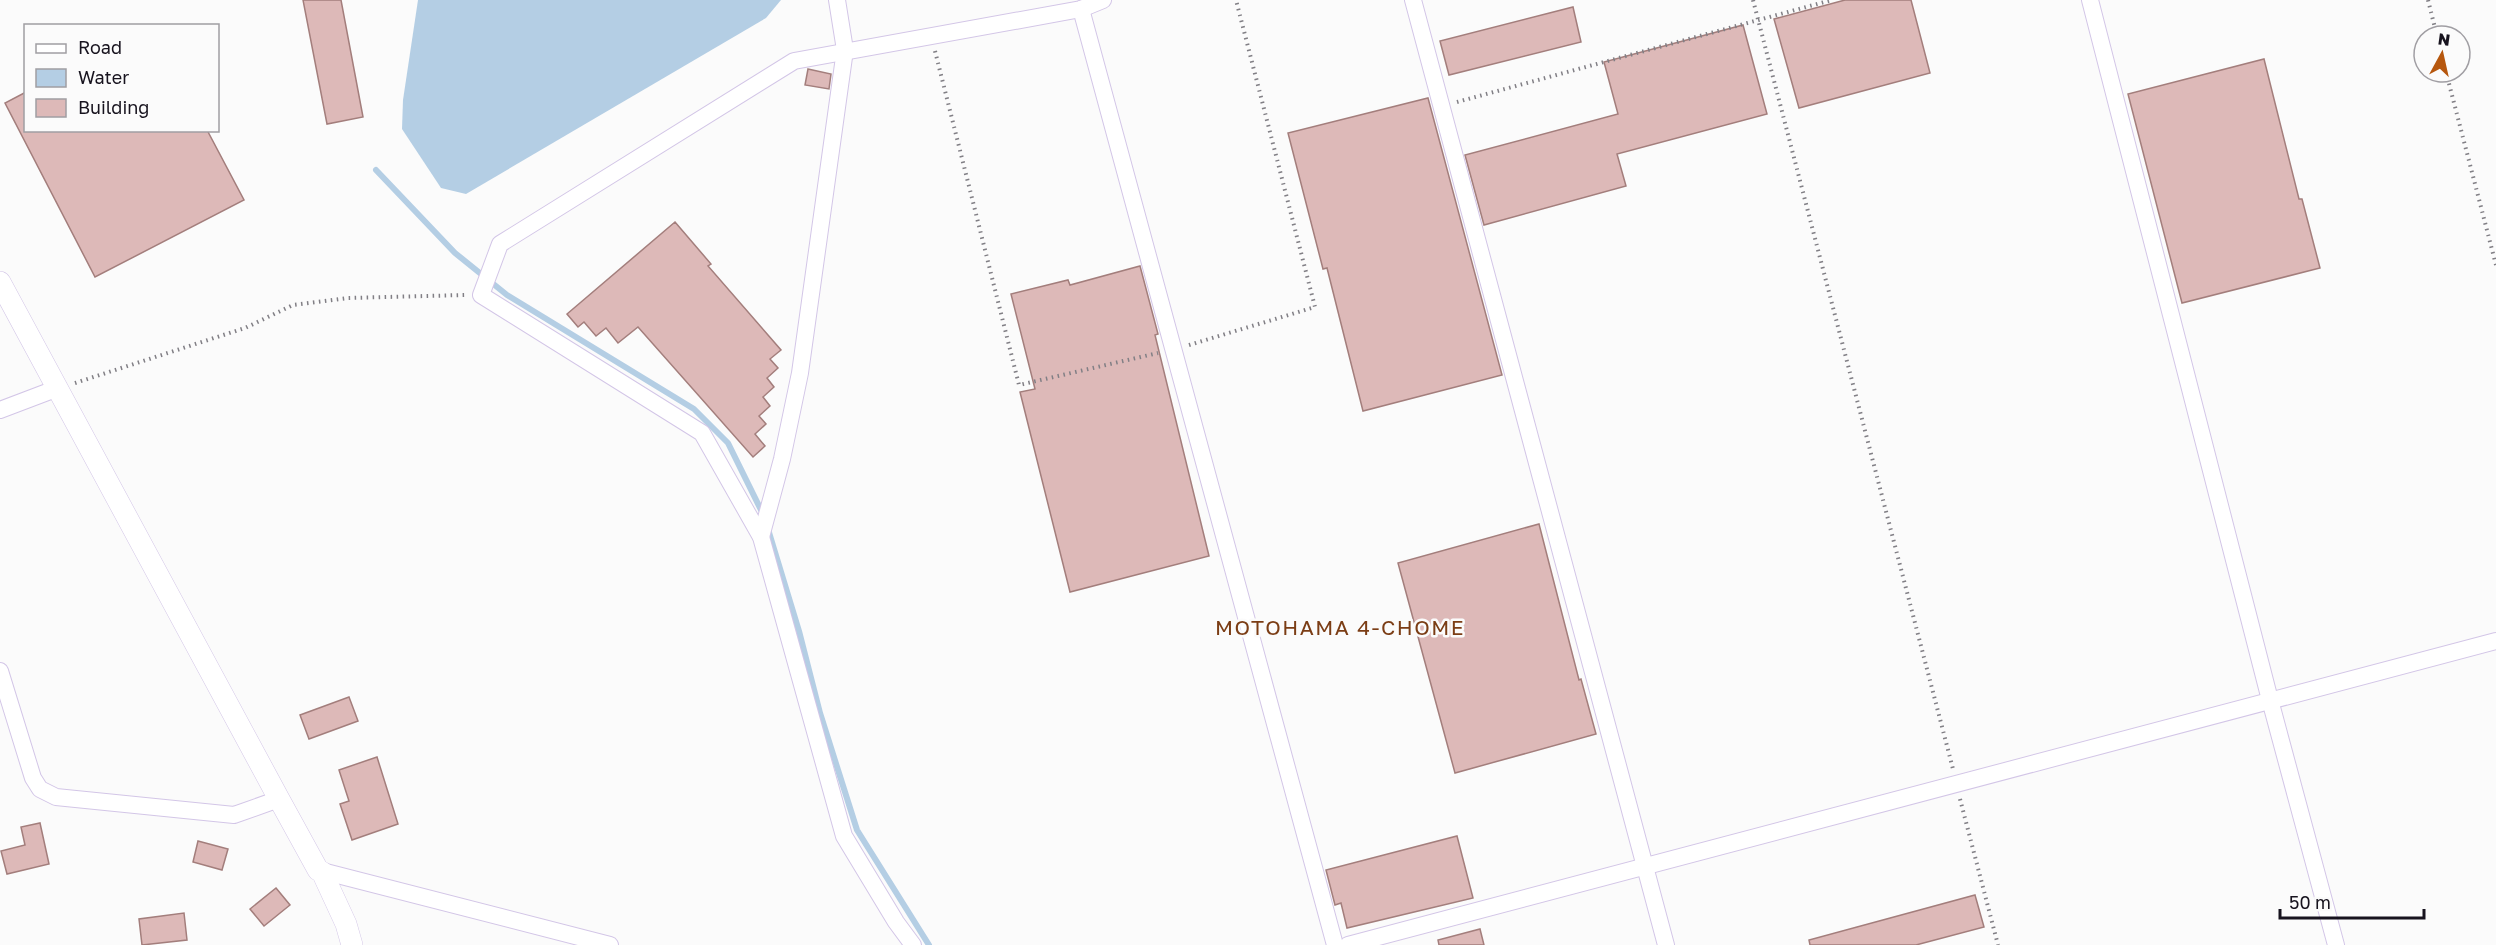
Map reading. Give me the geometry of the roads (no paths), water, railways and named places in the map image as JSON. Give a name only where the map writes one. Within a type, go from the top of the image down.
[{"type":"street","points":[[761,537],[782,459],[800,373],[845,50],[837,0]]},
{"type":"street","points":[[913,945],[896,922],[844,836],[761,537],[702,433],[482,295],[500,244],[794,61],[1081,9],[1103,0]]},
{"type":"street","points":[[1413,0],[1666,945]]},
{"type":"street","points":[[2090,0],[2270,700],[2336,945]]},
{"type":"street","points":[[1081,9],[1335,945]]},
{"type":"street","points":[[0,282],[279,799],[318,870],[322,872],[352,945]]},
{"type":"street","points":[[0,410],[58,388]]},
{"type":"street","points":[[1348,945],[2496,641]]},
{"type":"street","points":[[0,671],[33,778],[40,789],[56,797],[234,815],[279,799]]},
{"type":"street","points":[[318,870],[610,945]]},
{"type":"water","points":[[418,0],[781,0],[766,18],[466,194],[441,188],[402,129],[403,100]]},
{"type":"waterway","points":[[376,170],[455,253],[507,295],[694,409],[728,443],[763,514]]},
{"type":"waterway","points":[[768,529],[799,631],[820,713],[857,830],[929,945]]},
{"type":"district","name":"MOTOHAMA 4-CHOME","points":[[1340,628]]}]
